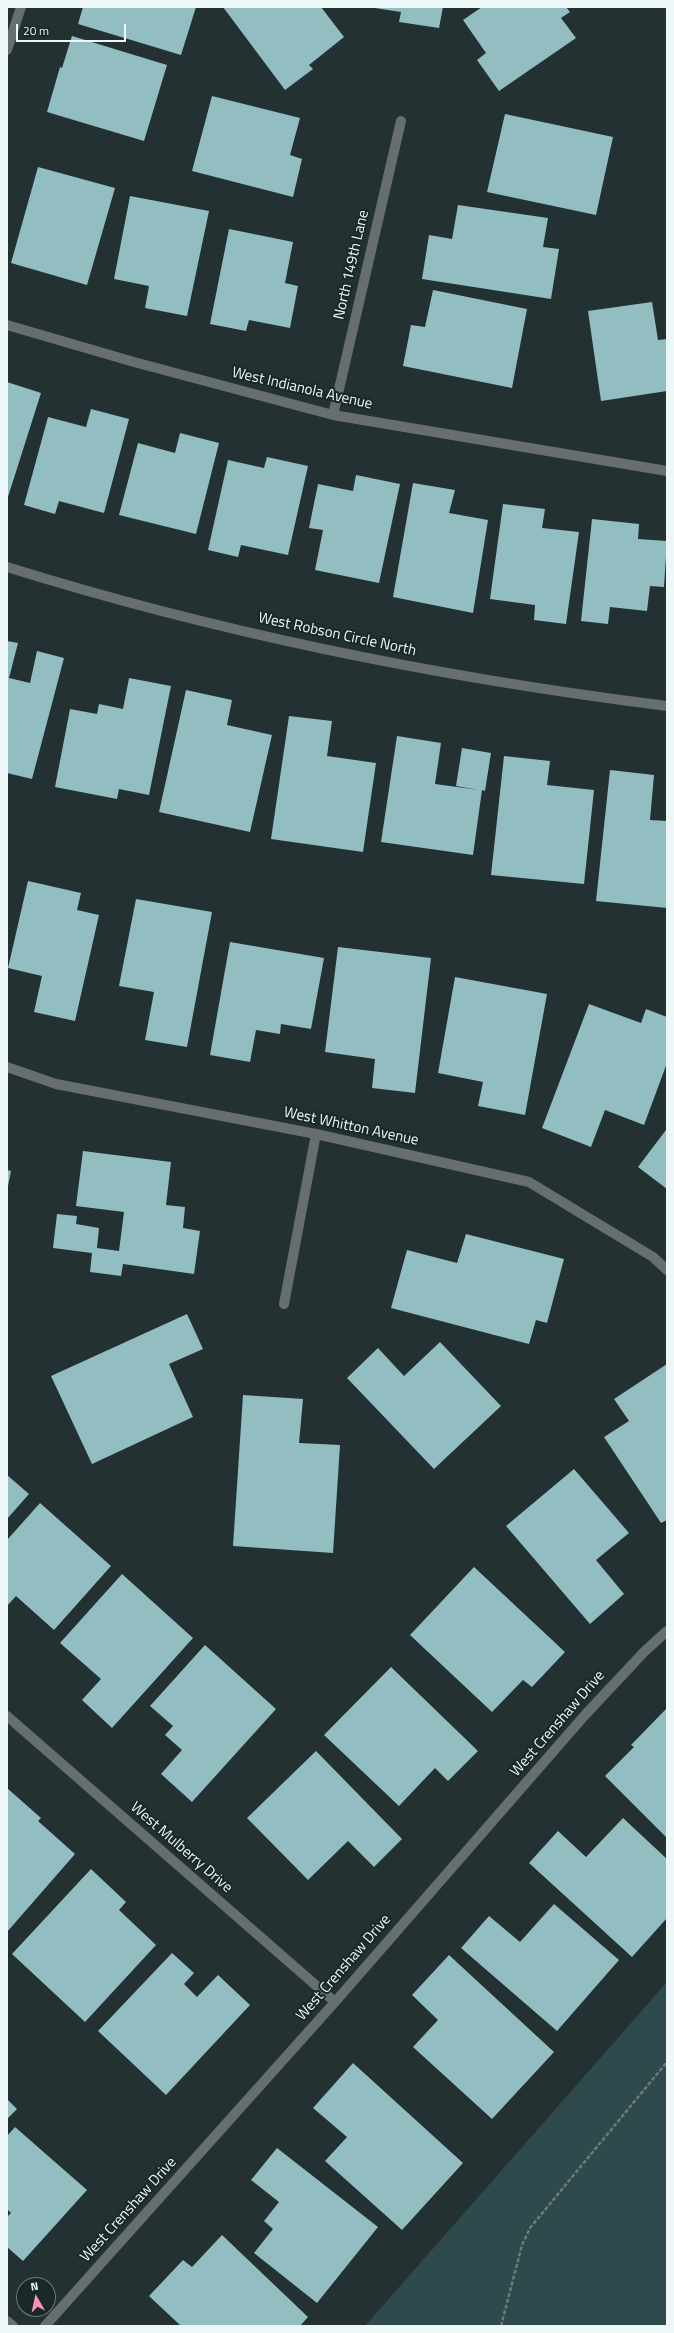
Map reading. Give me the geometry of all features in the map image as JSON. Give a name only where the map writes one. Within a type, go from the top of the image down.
[{"type":"street","points":[[7,50],[21,7]]},
{"type":"street","name":"North 149th Lane","points":[[333,415],[401,122]]},
{"type":"street","name":"West Indianola Avenue","points":[[7,325],[134,362],[333,415],[667,471]]},
{"type":"street","name":"West Robson Circle North","points":[[7,567],[103,597],[194,620],[343,654],[579,695],[667,706]]},
{"type":"street","name":"West Whitton Avenue","points":[[7,1067],[56,1084],[316,1134],[529,1182],[653,1257],[667,1270]]},
{"type":"street","points":[[284,1304],[316,1134]]},
{"type":"street","name":"West Crenshaw Drive","points":[[45,2326],[335,2002],[590,1709],[644,1652],[667,1631]]},
{"type":"street","name":"West Mulberry Drive","points":[[7,1716],[335,2002]]},
{"type":"street","points":[[7,2321],[13,2326]]},
{"type":"path","points":[[501,2326],[522,2245],[530,2228],[667,2062]]},
{"type":"shaded area","points":[[667,1982],[667,2326],[365,2326]]},
{"type":"building","points":[[83,7],[196,7],[181,55],[78,24]]},
{"type":"building","points":[[223,7],[321,7],[344,37],[309,65],[313,69],[285,90]]},
{"type":"building","points":[[368,7],[443,7],[439,28],[399,22],[401,12]]},
{"type":"building","points":[[482,7],[566,7],[570,12],[561,18],[576,38],[499,91],[477,60],[486,53],[463,20]]},
{"type":"building","points":[[72,36],[167,65],[144,141],[47,112],[60,67],[62,68]]},
{"type":"building","points":[[212,96],[300,118],[290,155],[302,159],[293,197],[192,171]]},
{"type":"building","points":[[505,114],[613,137],[596,215],[487,192]]},
{"type":"building","points":[[38,167],[115,188],[87,285],[11,263]]},
{"type":"building","points":[[130,196],[209,211],[187,316],[145,308],[149,286],[114,279]]},
{"type":"building","points":[[458,205],[548,218],[543,247],[559,249],[551,299],[422,279],[429,235],[452,239]]},
{"type":"building","points":[[229,229],[293,242],[285,283],[298,286],[290,328],[249,320],[246,331],[210,324]]},
{"type":"building","points":[[433,290],[527,309],[512,388],[403,366],[411,325],[425,327]]},
{"type":"building","points":[[652,302],[658,340],[667,339],[667,391],[601,401],[588,311]]},
{"type":"building","points":[[7,382],[41,393],[7,500]]},
{"type":"building","points":[[91,409],[129,419],[104,513],[59,501],[55,514],[24,505],[48,417],[86,427]]},
{"type":"building","points":[[180,433],[219,443],[196,534],[119,515],[138,443],[175,453]]},
{"type":"building","points":[[267,457],[308,466],[288,555],[241,545],[238,557],[208,550],[228,460],[264,468]]},
{"type":"building","points":[[356,475],[400,484],[379,583],[315,570],[323,530],[309,528],[318,484],[353,491]]},
{"type":"building","points":[[413,483],[455,490],[449,513],[488,520],[473,613],[393,597]]},
{"type":"building","points":[[503,504],[545,509],[542,528],[579,532],[566,624],[534,620],[535,605],[490,599]]},
{"type":"building","points":[[592,519],[639,524],[638,539],[667,541],[664,587],[650,586],[647,611],[610,607],[608,624],[581,621]]},
{"type":"building","points":[[7,641],[18,643],[9,678],[30,683],[37,651],[64,658],[32,779],[7,773]]},
{"type":"building","points":[[129,678],[171,686],[149,795],[119,789],[117,799],[55,787],[70,709],[97,714],[99,704],[123,709]]},
{"type":"building","points":[[186,690],[232,700],[227,725],[272,735],[250,832],[159,812]]},
{"type":"building","points":[[289,716],[332,721],[327,756],[376,763],[363,852],[271,839]]},
{"type":"building","points":[[397,736],[441,743],[435,784],[479,790],[456,786],[462,748],[491,753],[485,791],[482,790],[473,855],[381,842]]},
{"type":"building","points":[[504,756],[550,761],[547,785],[594,790],[584,884],[491,875]]},
{"type":"building","points":[[610,770],[654,775],[650,820],[667,821],[667,908],[596,901]]},
{"type":"building","points":[[28,881],[81,893],[77,910],[99,915],[75,1021],[34,1012],[42,976],[8,968]]},
{"type":"building","points":[[136,899],[212,912],[187,1047],[145,1040],[154,992],[119,986]]},
{"type":"building","points":[[230,942],[324,958],[311,1029],[281,1024],[280,1034],[256,1030],[250,1062],[210,1055]]},
{"type":"building","points":[[338,947],[431,958],[415,1093],[372,1088],[375,1059],[325,1052]]},
{"type":"building","points":[[455,977],[547,994],[525,1115],[478,1106],[483,1082],[438,1073]]},
{"type":"building","points":[[589,1004],[641,1023],[646,1009],[667,1017],[667,1063],[644,1125],[605,1110],[591,1147],[542,1128]]},
{"type":"building","points":[[667,1130],[667,1189],[638,1167]]},
{"type":"building","points":[[83,1151],[171,1162],[166,1205],[185,1207],[183,1228],[200,1231],[194,1274],[123,1264],[121,1276],[90,1272],[92,1253],[53,1248],[57,1214],[77,1216],[76,1224],[99,1228],[97,1248],[119,1251],[124,1212],[76,1206]]},
{"type":"building","points":[[7,1170],[11,1171],[8,1186],[7,1186]]},
{"type":"building","points":[[466,1234],[564,1259],[547,1323],[536,1320],[529,1344],[391,1308],[407,1250],[457,1263]]},
{"type":"building","points":[[187,1314],[203,1349],[169,1364],[193,1417],[92,1464],[51,1376]]},
{"type":"building","points":[[440,1342],[501,1406],[434,1469],[347,1378],[378,1348],[404,1376]]},
{"type":"building","points":[[667,1364],[667,1520],[661,1523],[604,1437],[629,1421],[614,1399]]},
{"type":"building","points":[[243,1395],[303,1399],[299,1443],[340,1445],[333,1553],[233,1546]]},
{"type":"building","points":[[574,1469],[629,1533],[596,1560],[624,1594],[590,1624],[506,1526]]},
{"type":"building","points":[[7,1475],[29,1494],[7,1519]]},
{"type":"building","points":[[40,1503],[111,1566],[54,1630],[16,1596],[7,1606],[7,1540]]},
{"type":"building","points":[[474,1567],[565,1652],[532,1687],[523,1680],[492,1712],[410,1635]]},
{"type":"building","points":[[122,1574],[193,1638],[112,1728],[82,1700],[101,1679],[60,1643]]},
{"type":"building","points":[[205,1645],[276,1709],[192,1802],[161,1774],[182,1750],[165,1735],[173,1726],[150,1706]]},
{"type":"building","points":[[391,1667],[478,1751],[448,1781],[435,1768],[399,1806],[324,1735]]},
{"type":"building","points":[[667,1708],[667,1838],[605,1776],[634,1747],[631,1745]]},
{"type":"building","points":[[316,1751],[402,1839],[374,1867],[348,1841],[308,1880],[247,1818]]},
{"type":"building","points":[[7,1788],[41,1818],[38,1821],[75,1854],[7,1932]]},
{"type":"building","points":[[623,1818],[667,1859],[667,1918],[632,1957],[529,1863],[558,1831],[586,1857]]},
{"type":"building","points":[[91,1869],[126,1902],[119,1910],[156,1945],[85,2022],[12,1954]]},
{"type":"building","points":[[554,1904],[619,1960],[557,2031],[461,1948],[489,1916],[520,1942]]},
{"type":"building","points":[[172,1953],[194,1973],[184,1984],[197,1997],[218,1975],[250,2005],[166,2095],[98,2031]]},
{"type":"building","points":[[449,1955],[554,2052],[492,2119],[413,2047],[438,2020],[412,1995]]},
{"type":"building","points":[[353,2063],[463,2163],[402,2230],[325,2161],[347,2137],[313,2108]]},
{"type":"building","points":[[7,2099],[17,2109],[7,2119]]},
{"type":"building","points":[[15,2127],[87,2190],[23,2261],[7,2247],[7,2217],[11,2213],[7,2209],[7,2136]]},
{"type":"building","points":[[277,2148],[378,2227],[317,2303],[254,2253],[273,2229],[264,2221],[279,2202],[251,2180]]},
{"type":"building","points":[[222,2235],[308,2317],[300,2326],[181,2326],[149,2296],[183,2260],[192,2267]]}]
